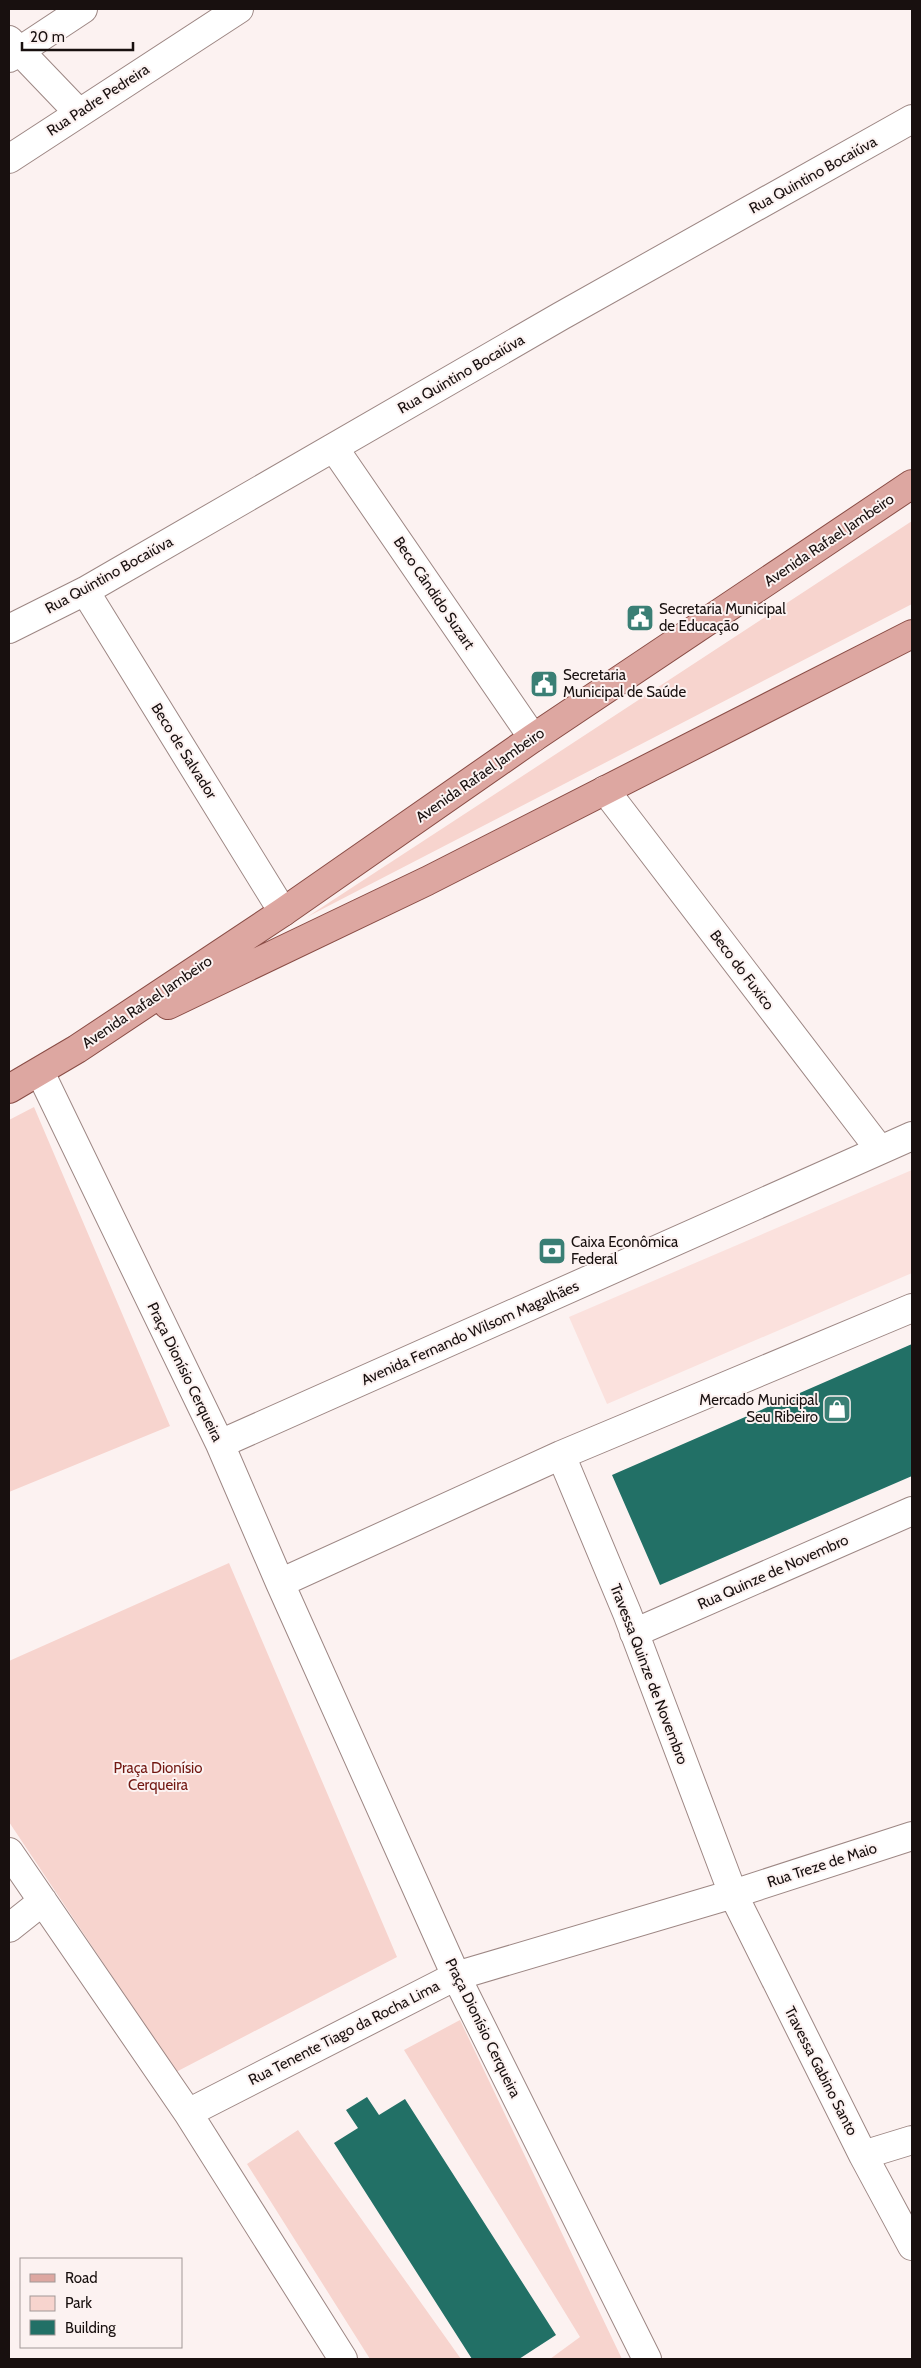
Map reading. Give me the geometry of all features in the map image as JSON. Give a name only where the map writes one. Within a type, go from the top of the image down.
[{"type":"main road","name":"Avenida Rafael Jambeiro","points":[[77,1049],[283,912],[533,738],[912,484]]},
{"type":"main road","name":"Avenida Rafael Jambeiro","points":[[77,1049],[427,880],[912,634]]},
{"type":"main road","points":[[9,1089],[77,1049]]},
{"type":"street","points":[[78,113],[12,50],[82,9]]},
{"type":"street","name":"Rua Padre Pedreira","points":[[9,159],[239,9]]},
{"type":"street","name":"Rua Quintino Bocaiúva","points":[[9,629],[85,591],[561,316],[912,119]]},
{"type":"street","name":"Beco Cândido Suzart","points":[[334,448],[533,738]]},
{"type":"street","name":"Beco de Salvador","points":[[85,591],[283,912]]},
{"type":"street","name":"Beco do Fuxico","points":[[604,790],[880,1150]]},
{"type":"street","name":"Praça Dionísio Cerqueira","points":[[40,1072],[220,1444],[280,1583],[456,1976],[647,2359]]},
{"type":"street","name":"Avenida Fernando Wilsom Magalhães","points":[[220,1444],[912,1136]]},
{"type":"street","points":[[280,1583],[561,1456],[912,1308]]},
{"type":"street","name":"Travessa Quinze de Novembro","points":[[561,1456],[634,1633],[733,1894]]},
{"type":"street","name":"Rua Quinze de Novembro","points":[[634,1633],[912,1511]]},
{"type":"street","name":"Rua Treze de Maio","points":[[733,1894],[912,1836]]},
{"type":"street","points":[[9,1852],[188,2113],[343,2359]]},
{"type":"street","name":"Rua Tenente Tiago da Rocha Lima","points":[[188,2113],[456,1976],[733,1894]]},
{"type":"street","name":"Travessa Gabino Santo","points":[[733,1894],[863,2155],[912,2246]]},
{"type":"street","points":[[9,1928],[43,1901]]},
{"type":"street","points":[[863,2155],[912,2140]]},
{"type":"shaded area","points":[[912,1170],[912,1273],[607,1404],[569,1317]]},
{"type":"green space","points":[[912,521],[912,604],[307,917]]},
{"type":"green space","points":[[34,1107],[170,1426],[9,1492],[9,1120]]},
{"type":"green space","name":"Praça Dionísio Cerqueira","points":[[229,1563],[397,1957],[176,2072],[9,1822],[9,1661]]},
{"type":"green space","points":[[460,2020],[622,2359],[550,2359],[580,2337],[404,2050]]},
{"type":"green space","points":[[298,2130],[461,2359],[370,2359],[247,2164]]},
{"type":"building","name":"Mercado Municipal Seu Ribeiro","points":[[912,1344],[912,1476],[660,1585],[612,1475]]},
{"type":"building","points":[[367,2097],[379,2115],[405,2099],[556,2335],[519,2359],[472,2359],[334,2143],[358,2128],[346,2110]]},
{"type":"place","name":"Secretaria Municipal de Educação","points":[[640,618]]},
{"type":"place","name":"Secretaria Municipal de Saúde","points":[[544,684]]},
{"type":"place","name":"Caixa Econômica Federal","points":[[552,1251]]},
{"type":"place","name":"Mercado Municipal Seu Ribeiro","points":[[837,1409]]}]
